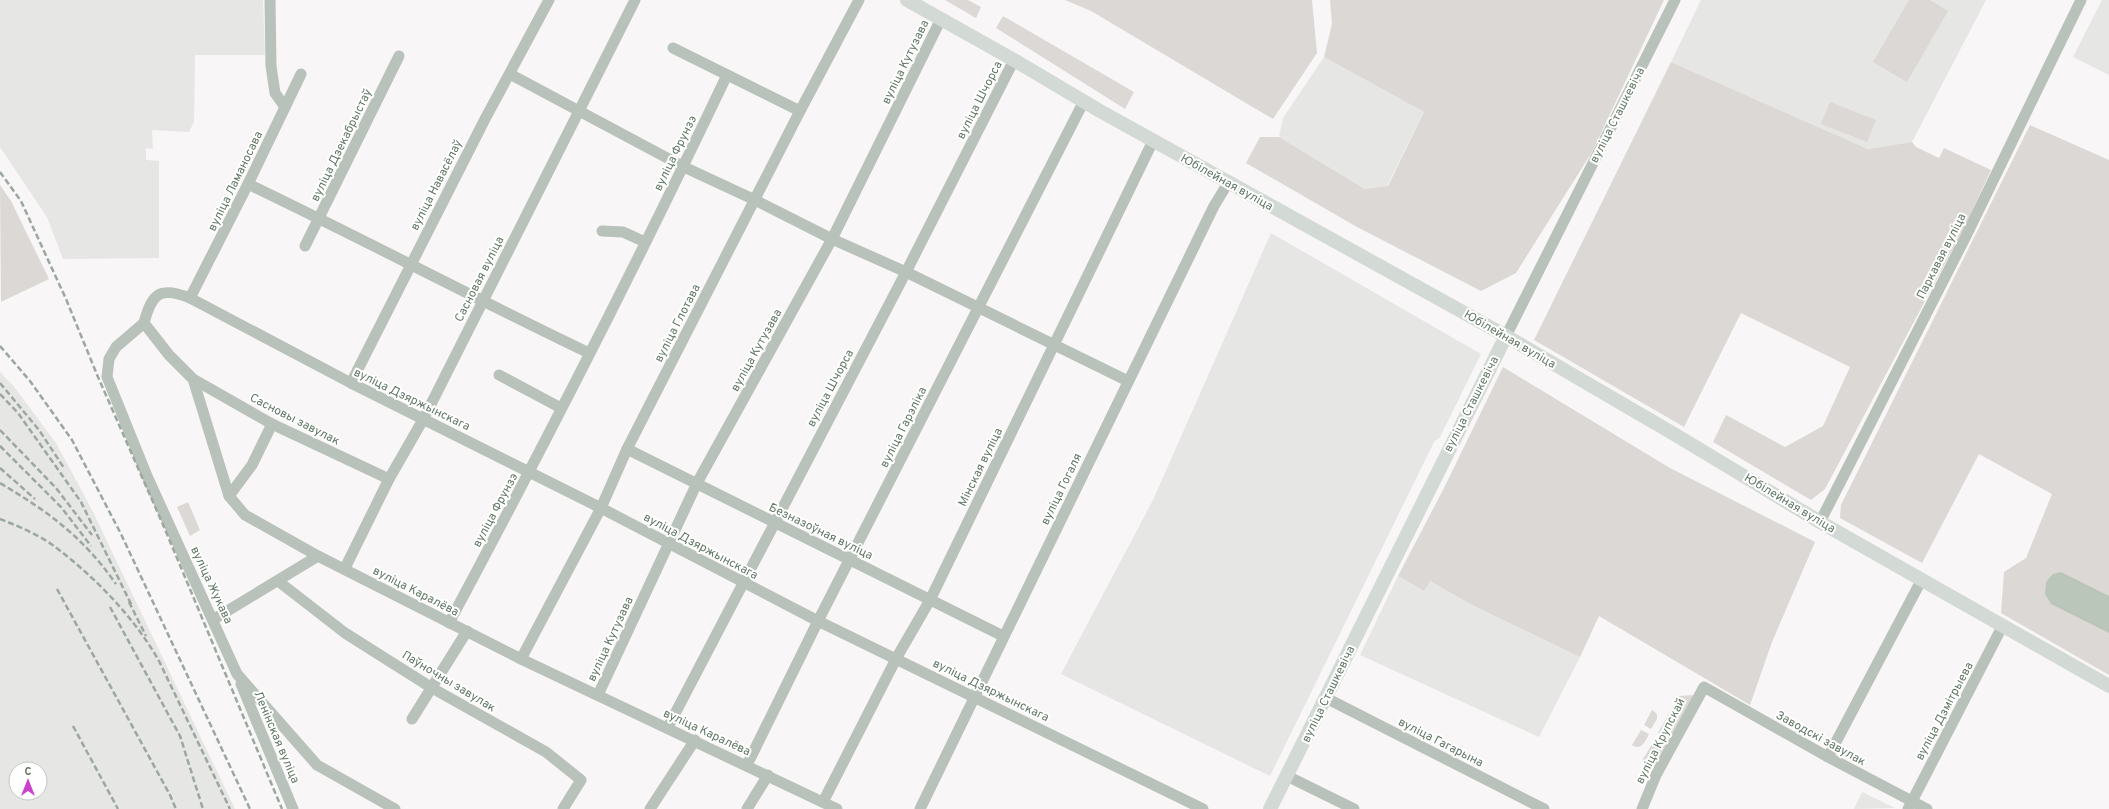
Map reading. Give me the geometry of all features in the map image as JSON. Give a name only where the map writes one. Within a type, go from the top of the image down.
[{"type":"main road","name":"Юбілейная вуліца","points":[[907,0],[1153,141],[1506,336],[1679,437],[1820,522],[2109,686]]},
{"type":"main road","name":"вуліца Сташкевіча","points":[[1270,809],[1506,336]]},
{"type":"street","points":[[270,0],[271,66],[275,93],[285,106]]},
{"type":"street","name":"вуліца Навасёлаў","points":[[351,383],[485,119],[549,0]]},
{"type":"street","name":"Сасновая вуліца","points":[[345,568],[389,479],[424,418],[635,0]]},
{"type":"street","name":"вуліца Глотава","points":[[521,659],[601,508],[627,449],[800,111],[859,0]]},
{"type":"street","name":"вуліца Сташкевіча","points":[[1506,336],[1675,0]]},
{"type":"street","name":"Паркавая вуліца","points":[[1820,522],[1966,236],[2081,0]]},
{"type":"street","name":"вуліца Кутузава","points":[[598,695],[697,483],[832,239],[941,19]]},
{"type":"street","points":[[673,48],[800,111]]},
{"type":"street","name":"вуліца Дзекабрыстаў","points":[[305,246],[399,56]]},
{"type":"street","name":"вуліца Шчорса","points":[[668,728],[744,583],[774,522],[906,272],[1014,60]]},
{"type":"street","name":"вуліца Ламаносава","points":[[190,298],[248,184],[301,74]]},
{"type":"street","points":[[510,74],[578,112],[684,167],[755,200],[832,239],[906,272],[1128,381]]},
{"type":"street","name":"вуліца Фрунзэ","points":[[450,623],[530,473],[561,408],[684,167],[727,75]]},
{"type":"street","name":"вуліца Гарэліка","points":[[747,765],[818,620],[980,308],[1084,101]]},
{"type":"street","name":"Мінская вуліца","points":[[823,802],[896,657],[930,600],[1153,141]]},
{"type":"street","name":"вуліца Гогаля","points":[[920,809],[1003,636],[1214,206],[1228,183]]},
{"type":"street","points":[[248,184],[320,218],[482,302],[589,353]]},
{"type":"street","points":[[602,231],[623,232],[645,242]]},
{"type":"street","points":[[144,323],[149,305],[157,296],[173,291],[190,298]]},
{"type":"street","name":"вуліца Дзяржынскага","points":[[190,298],[351,383],[424,418],[601,508],[744,583],[1203,809]]},
{"type":"street","name":"вуліца Каралёва","points":[[144,323],[169,355],[193,379],[229,496],[246,514],[318,556],[345,568],[521,659],[695,740],[837,809]]},
{"type":"street","name":"вуліца Жукава","points":[[144,323],[116,347],[108,359],[107,377],[147,476],[214,619],[237,674],[317,765],[395,809]]},
{"type":"street","points":[[499,375],[561,408]]},
{"type":"street","name":"Сасновы завулак","points":[[193,379],[272,424],[389,479]]},
{"type":"street","points":[[229,496],[252,465],[272,424]]},
{"type":"street","name":"Безназоўная вуліца","points":[[627,449],[1003,636]]},
{"type":"street","points":[[214,619],[318,556]]},
{"type":"street","points":[[1828,757],[1922,579]]},
{"type":"street","name":"Паўночны завулак","points":[[278,581],[345,633],[432,688],[546,752],[581,780],[563,809]]},
{"type":"street","name":"вуліца Дзмітрыева","points":[[1910,805],[2003,625]]},
{"type":"street","points":[[412,719],[466,631]]},
{"type":"street","name":"Ленінская вуліца","points":[[237,674],[293,809]]},
{"type":"street","name":"Заводскі завулак","points":[[1704,687],[1910,805],[1927,809]]},
{"type":"street","name":"вуліца Крупскай","points":[[1642,809],[1656,775],[1704,687]]},
{"type":"street","name":"вуліца Гагарына","points":[[1326,698],[1544,809]]},
{"type":"street","points":[[650,809],[695,740]]},
{"type":"street","points":[[747,809],[768,775]]},
{"type":"street","points":[[1287,776],[1354,809]]},
{"type":"shaded area","points":[[0,0],[263,0],[265,55],[195,55],[194,122],[189,132],[152,130],[153,149],[146,148],[146,160],[159,161],[159,258],[63,259],[47,217],[0,147]]},
{"type":"shaded area","points":[[945,0],[968,0],[981,7],[976,18]]},
{"type":"shaded area","points":[[1065,0],[1312,0],[1317,53],[1273,119],[1091,11]]},
{"type":"shaded area","points":[[1330,0],[1664,0],[1592,152],[1516,273],[1481,291],[1357,227],[1246,163],[1260,137],[1279,137],[1365,189],[1388,186],[1424,112],[1324,57],[1332,24]]},
{"type":"shaded area","points":[[1701,0],[1986,0],[1912,142],[1868,149],[1671,62]]},
{"type":"shaded area","points":[[1909,0],[1930,0],[1948,11],[1907,82],[1873,62]]},
{"type":"shaded area","points":[[2102,0],[2109,0],[2109,75],[2073,57]]},
{"type":"shaded area","points":[[1003,16],[1134,92],[1125,109],[996,28]]},
{"type":"shaded area","points":[[1324,57],[1424,112],[1387,186],[1365,189],[1279,137],[1283,118]]},
{"type":"shaded area","points":[[1671,62],[1868,149],[1912,142],[1916,147],[1939,158],[1944,148],[1991,170],[1966,224],[1825,489],[1811,500],[1713,442],[1726,415],[1785,447],[1823,426],[1850,367],[1741,313],[1684,427],[1534,340]]},
{"type":"shaded area","points":[[1830,102],[1876,120],[1867,142],[1821,124]]},
{"type":"shaded area","points":[[2030,125],[2109,160],[2109,675],[2001,613],[2004,572],[2026,558],[2052,494],[1979,454],[1922,563],[1840,518],[1841,505]]},
{"type":"shaded area","points":[[0,185],[11,201],[49,279],[1,302]]},
{"type":"shaded area","points":[[1271,233],[1481,354],[1440,437],[1434,442],[1270,776],[1061,674],[1153,500]]},
{"type":"shaded area","points":[[1503,367],[1670,468],[1815,542],[1772,642],[1750,705],[1599,616],[1580,657],[1472,605],[1430,581],[1424,591],[1398,576],[1444,488]]},
{"type":"shaded area","points":[[0,372],[15,388],[56,443],[93,512],[235,809],[0,809]]},
{"type":"shaded area","points":[[188,502],[200,530],[190,536],[177,507]]},
{"type":"shaded area","points":[[2061,572],[2109,596],[2109,633],[2051,604],[2045,594],[2046,582],[2053,574]]},
{"type":"shaded area","points":[[1398,576],[1424,591],[1430,581],[1472,605],[1580,657],[1539,737],[1360,655]]},
{"type":"shaded area","points":[[1695,695],[1671,739],[1658,733],[1679,696]]},
{"type":"shaded area","points":[[1652,710],[1657,714],[1657,719],[1651,729],[1644,725]]},
{"type":"shaded area","points":[[1641,730],[1649,734],[1642,745],[1635,747],[1632,745]]},
{"type":"shaded area","points":[[1655,739],[1668,745],[1655,767],[1642,761]]},
{"type":"shaded area","points":[[1862,792],[1895,808],[1854,809]]},
{"type":"railway","points":[[0,172],[21,201],[66,299],[98,377],[164,527],[282,809]]},
{"type":"railway","points":[[0,346],[30,381],[72,440],[121,534],[250,809]]},
{"type":"railway","points":[[0,383],[39,430],[64,468]]},
{"type":"railway","points":[[0,394],[18,413],[81,502],[132,606]]},
{"type":"railway","points":[[0,430],[56,488],[92,535]]},
{"type":"railway","points":[[0,446],[61,507],[91,546]]},
{"type":"railway","points":[[0,468],[35,499]]},
{"type":"railway","points":[[0,483],[50,515],[78,539],[91,552],[116,584]]},
{"type":"railway","points":[[0,519],[42,538],[54,546],[99,584],[126,613],[159,661],[230,809]]},
{"type":"railway","points":[[57,589],[170,795],[176,809]]},
{"type":"railway","points":[[129,602],[146,636]]},
{"type":"railway","points":[[110,607],[180,736],[203,809]]},
{"type":"railway","points":[[73,726],[118,809]]}]
